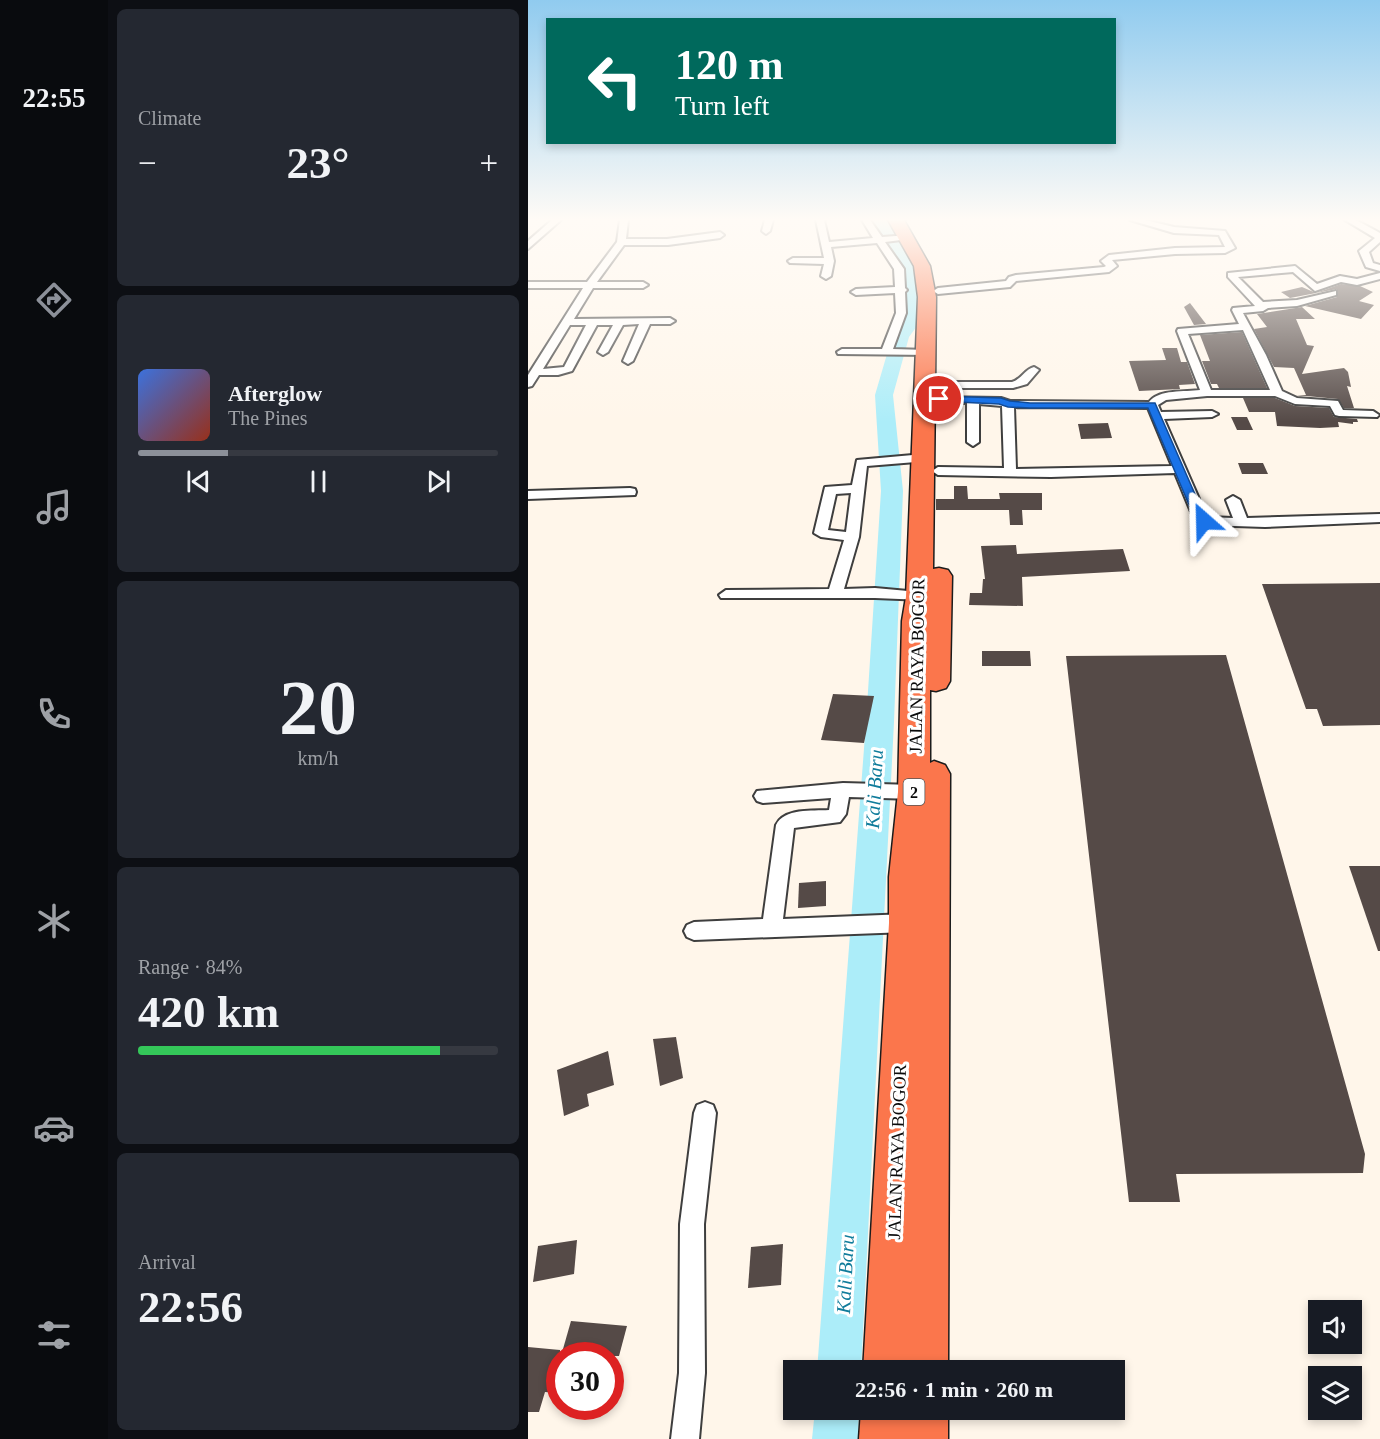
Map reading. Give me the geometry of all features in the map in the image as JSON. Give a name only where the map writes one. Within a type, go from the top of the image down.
[{"type":"highway","name":"JALAN RAYA BOGOR","points":[[887,1360],[900,923],[906,877],[902,791],[915,621],[913,597],[924,463],[922,353],[925,287]]},
{"type":"highway","name":"JALAN RAYA BOGOR","points":[[924,1360],[931,874],[939,574],[924,463],[939,392],[938,287]]},
{"type":"highway","points":[[884,1439],[885,1420]]},
{"type":"highway","points":[[923,1420],[923,1439]]},
{"type":"street","points":[[528,384],[589,287]]},
{"type":"street","points":[[938,291],[978,287]]},
{"type":"street","points":[[1243,287],[1263,309],[1238,310],[1277,393]]},
{"type":"street","points":[[856,292],[902,290],[901,313],[889,353]]},
{"type":"street","points":[[1260,305],[1297,303],[1334,292]]},
{"type":"street","points":[[603,352],[620,321]]},
{"type":"street","points":[[628,361],[646,321]]},
{"type":"street","points":[[567,322],[670,321]]},
{"type":"street","points":[[537,372],[558,372],[568,369],[593,322]]},
{"type":"street","points":[[1207,393],[1182,331],[1245,327]]},
{"type":"street","points":[[842,352],[922,353]]},
{"type":"street","points":[[528,358],[546,358]]},
{"type":"street","points":[[939,392],[1017,384],[1034,370]]},
{"type":"street","points":[[939,392],[973,400],[1001,401],[1008,404],[1212,414]]},
{"type":"street","points":[[1373,415],[1339,413],[1334,403],[1293,400],[1277,393],[1207,393],[1164,397],[1156,400],[1154,410],[1201,519],[1204,521],[1242,523],[1380,518]]},
{"type":"street","points":[[973,400],[974,442]]},
{"type":"street","points":[[1008,404],[1010,472]]},
{"type":"street","points":[[836,594],[852,537],[861,463],[881,461],[924,463],[1010,472],[1181,469]]},
{"type":"street","points":[[852,537],[821,533],[830,490],[858,489]]},
{"type":"street","points":[[528,495],[630,492]]},
{"type":"street","points":[[1233,500],[1242,523]]},
{"type":"street","points":[[726,595],[874,593],[913,597]]},
{"type":"street","points":[[763,796],[848,790],[902,791]]},
{"type":"street","points":[[772,928],[785,825],[789,821],[834,817],[848,790]]},
{"type":"street","points":[[694,931],[900,923]]},
{"type":"street","points":[[685,1439],[692,1373],[692,1224],[705,1113]]},
{"type":"building","points":[[1302,287],[1316,293],[1332,287],[1362,287],[1373,292],[1359,301],[1374,305],[1361,319],[1305,306],[1337,297],[1337,289],[1290,298],[1281,292]]},
{"type":"building","points":[[1190,303],[1206,324],[1194,325],[1184,307]]},
{"type":"building","points":[[1302,307],[1315,319],[1296,319],[1307,345],[1314,346],[1302,374],[1344,368],[1348,372],[1351,387],[1347,386],[1354,408],[1344,408],[1338,399],[1296,395],[1306,395],[1294,368],[1274,367],[1254,329],[1267,327],[1257,314]]},
{"type":"building","points":[[1242,332],[1267,388],[1219,388],[1217,384],[1211,384],[1202,361],[1210,361],[1200,335]]},
{"type":"building","points":[[1162,348],[1177,348],[1181,362],[1187,362],[1195,384],[1179,385],[1180,389],[1139,391],[1129,361],[1166,360]]},
{"type":"building","points":[[1243,398],[1275,398],[1295,406],[1329,408],[1334,417],[1357,419],[1358,422],[1353,422],[1353,424],[1338,422],[1339,427],[1320,428],[1277,426],[1275,412],[1249,412]]},
{"type":"building","points":[[1231,417],[1247,417],[1253,430],[1237,430]]},
{"type":"building","points":[[1108,423],[1112,438],[1081,439],[1078,424]]},
{"type":"building","points":[[1238,463],[1263,463],[1268,474],[1242,474]]},
{"type":"building","points":[[954,486],[967,486],[968,499],[1000,499],[999,493],[1042,493],[1042,510],[1022,510],[1023,525],[1010,525],[1009,510],[936,510],[936,499],[954,499]]},
{"type":"building","points":[[1016,545],[1017,554],[1123,549],[1130,571],[1022,577],[1023,606],[969,605],[970,593],[982,593],[983,579],[985,579],[981,546]]},
{"type":"building","points":[[1380,583],[1380,725],[1323,726],[1317,709],[1306,709],[1262,584]]},
{"type":"building","points":[[982,651],[1030,651],[1031,666],[982,666]]},
{"type":"building","points":[[1226,655],[1365,1154],[1363,1173],[1176,1174],[1180,1202],[1129,1202],[1066,656]]},
{"type":"building","points":[[833,694],[874,696],[864,743],[821,740]]},
{"type":"building","points":[[1349,866],[1380,866],[1380,951],[1378,951]]},
{"type":"building","points":[[826,881],[826,906],[798,908],[799,883]]},
{"type":"building","points":[[676,1037],[683,1078],[660,1086],[653,1039]]},
{"type":"building","points":[[608,1051],[614,1085],[587,1094],[589,1106],[564,1116],[557,1070]]},
{"type":"building","points":[[577,1240],[574,1274],[533,1282],[538,1246]]},
{"type":"building","points":[[783,1244],[781,1285],[748,1288],[751,1247]]},
{"type":"building","points":[[571,1321],[627,1326],[623,1342],[565,1342]]},
{"type":"building","points":[[528,1347],[546,1349],[546,1392],[539,1412],[528,1412]]},
{"type":"waterway","name":"Kali Baru","points":[[840,1360],[880,722],[892,491],[884,395],[901,337],[909,326],[913,301],[911,287]]},
{"type":"waterway","name":"Kali Baru","points":[[835,1439],[836,1420]]},
{"type":"route","points":[[939,399],[1001,401],[1008,404],[1030,405],[1152,405],[1201,519],[1204,521]]}]
